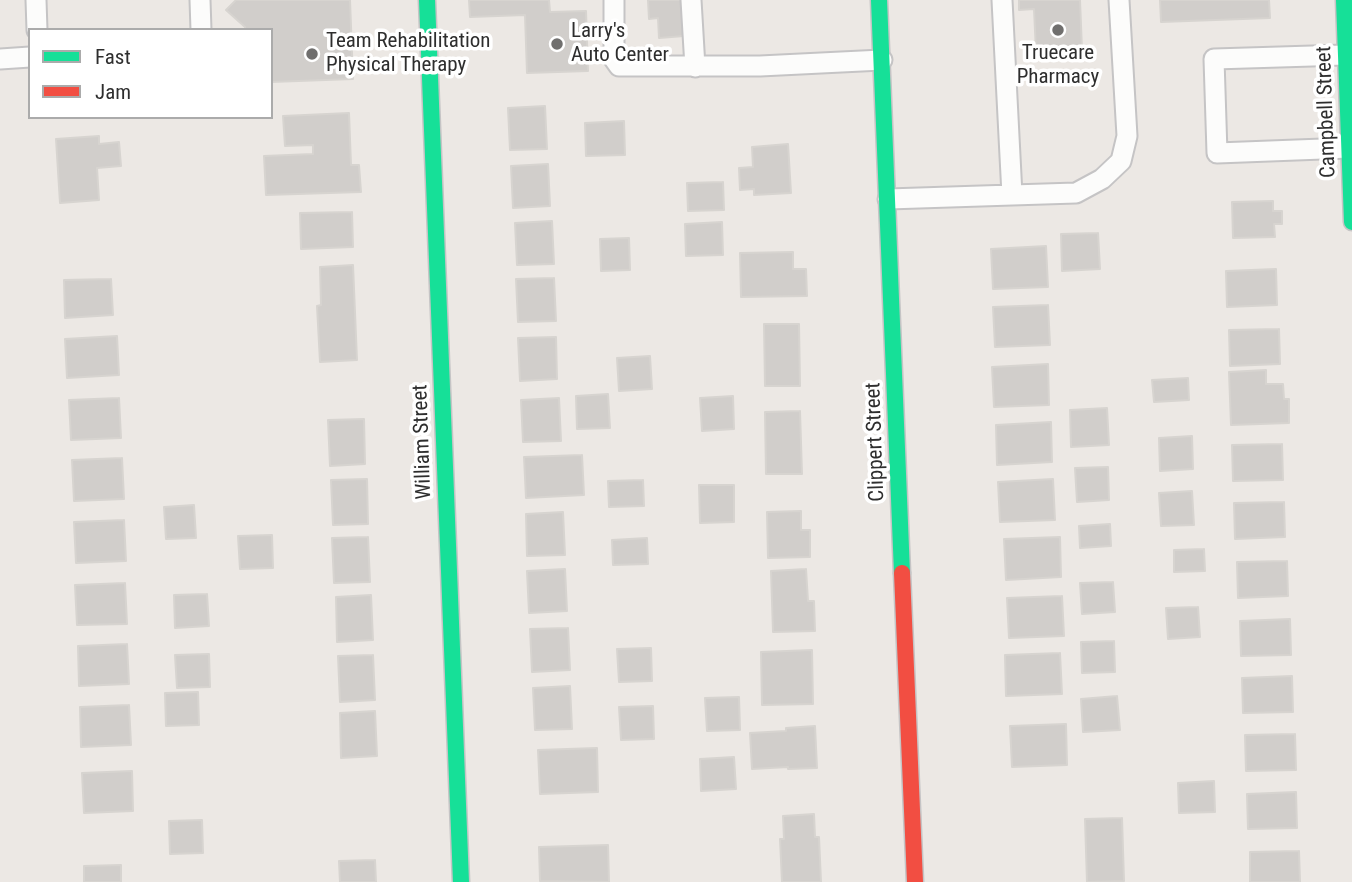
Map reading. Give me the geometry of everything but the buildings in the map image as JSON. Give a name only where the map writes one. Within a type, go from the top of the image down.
[{"type":"street","name":"William Street","points":[[427,0],[461,882]]},
{"type":"street","name":"Clippert Street","points":[[879,0],[915,882]]},
{"type":"street","name":"Campbell Street","points":[[1343,0],[1348,24],[1345,55],[1352,222]]},
{"type":"lane","points":[[36,0],[37,28]]},
{"type":"lane","points":[[200,0],[201,28]]},
{"type":"lane","points":[[614,0],[614,58],[619,66],[695,67],[882,60]]},
{"type":"lane","points":[[691,0],[695,67]]},
{"type":"lane","points":[[1002,0],[1012,195]]},
{"type":"lane","points":[[888,199],[1076,193],[1102,179],[1121,161],[1127,136],[1119,0]]},
{"type":"lane","points":[[1345,55],[1214,59],[1217,153],[1349,148]]},
{"type":"lane","points":[[0,59],[28,57]]},
{"type":"traffic: fast","points":[[427,0],[461,882]]},
{"type":"traffic: fast","points":[[879,0],[902,573]]},
{"type":"traffic: fast","points":[[1344,0],[1352,222]]},
{"type":"traffic: jam","points":[[902,573],[915,882]]},
{"type":"place","name":"Truecare Pharmacy","points":[[1058,30]]},
{"type":"place","name":"Larry's Auto Center","points":[[557,44]]},
{"type":"place","name":"Team Rehabilitation Physical Therapy","points":[[312,54]]}]
